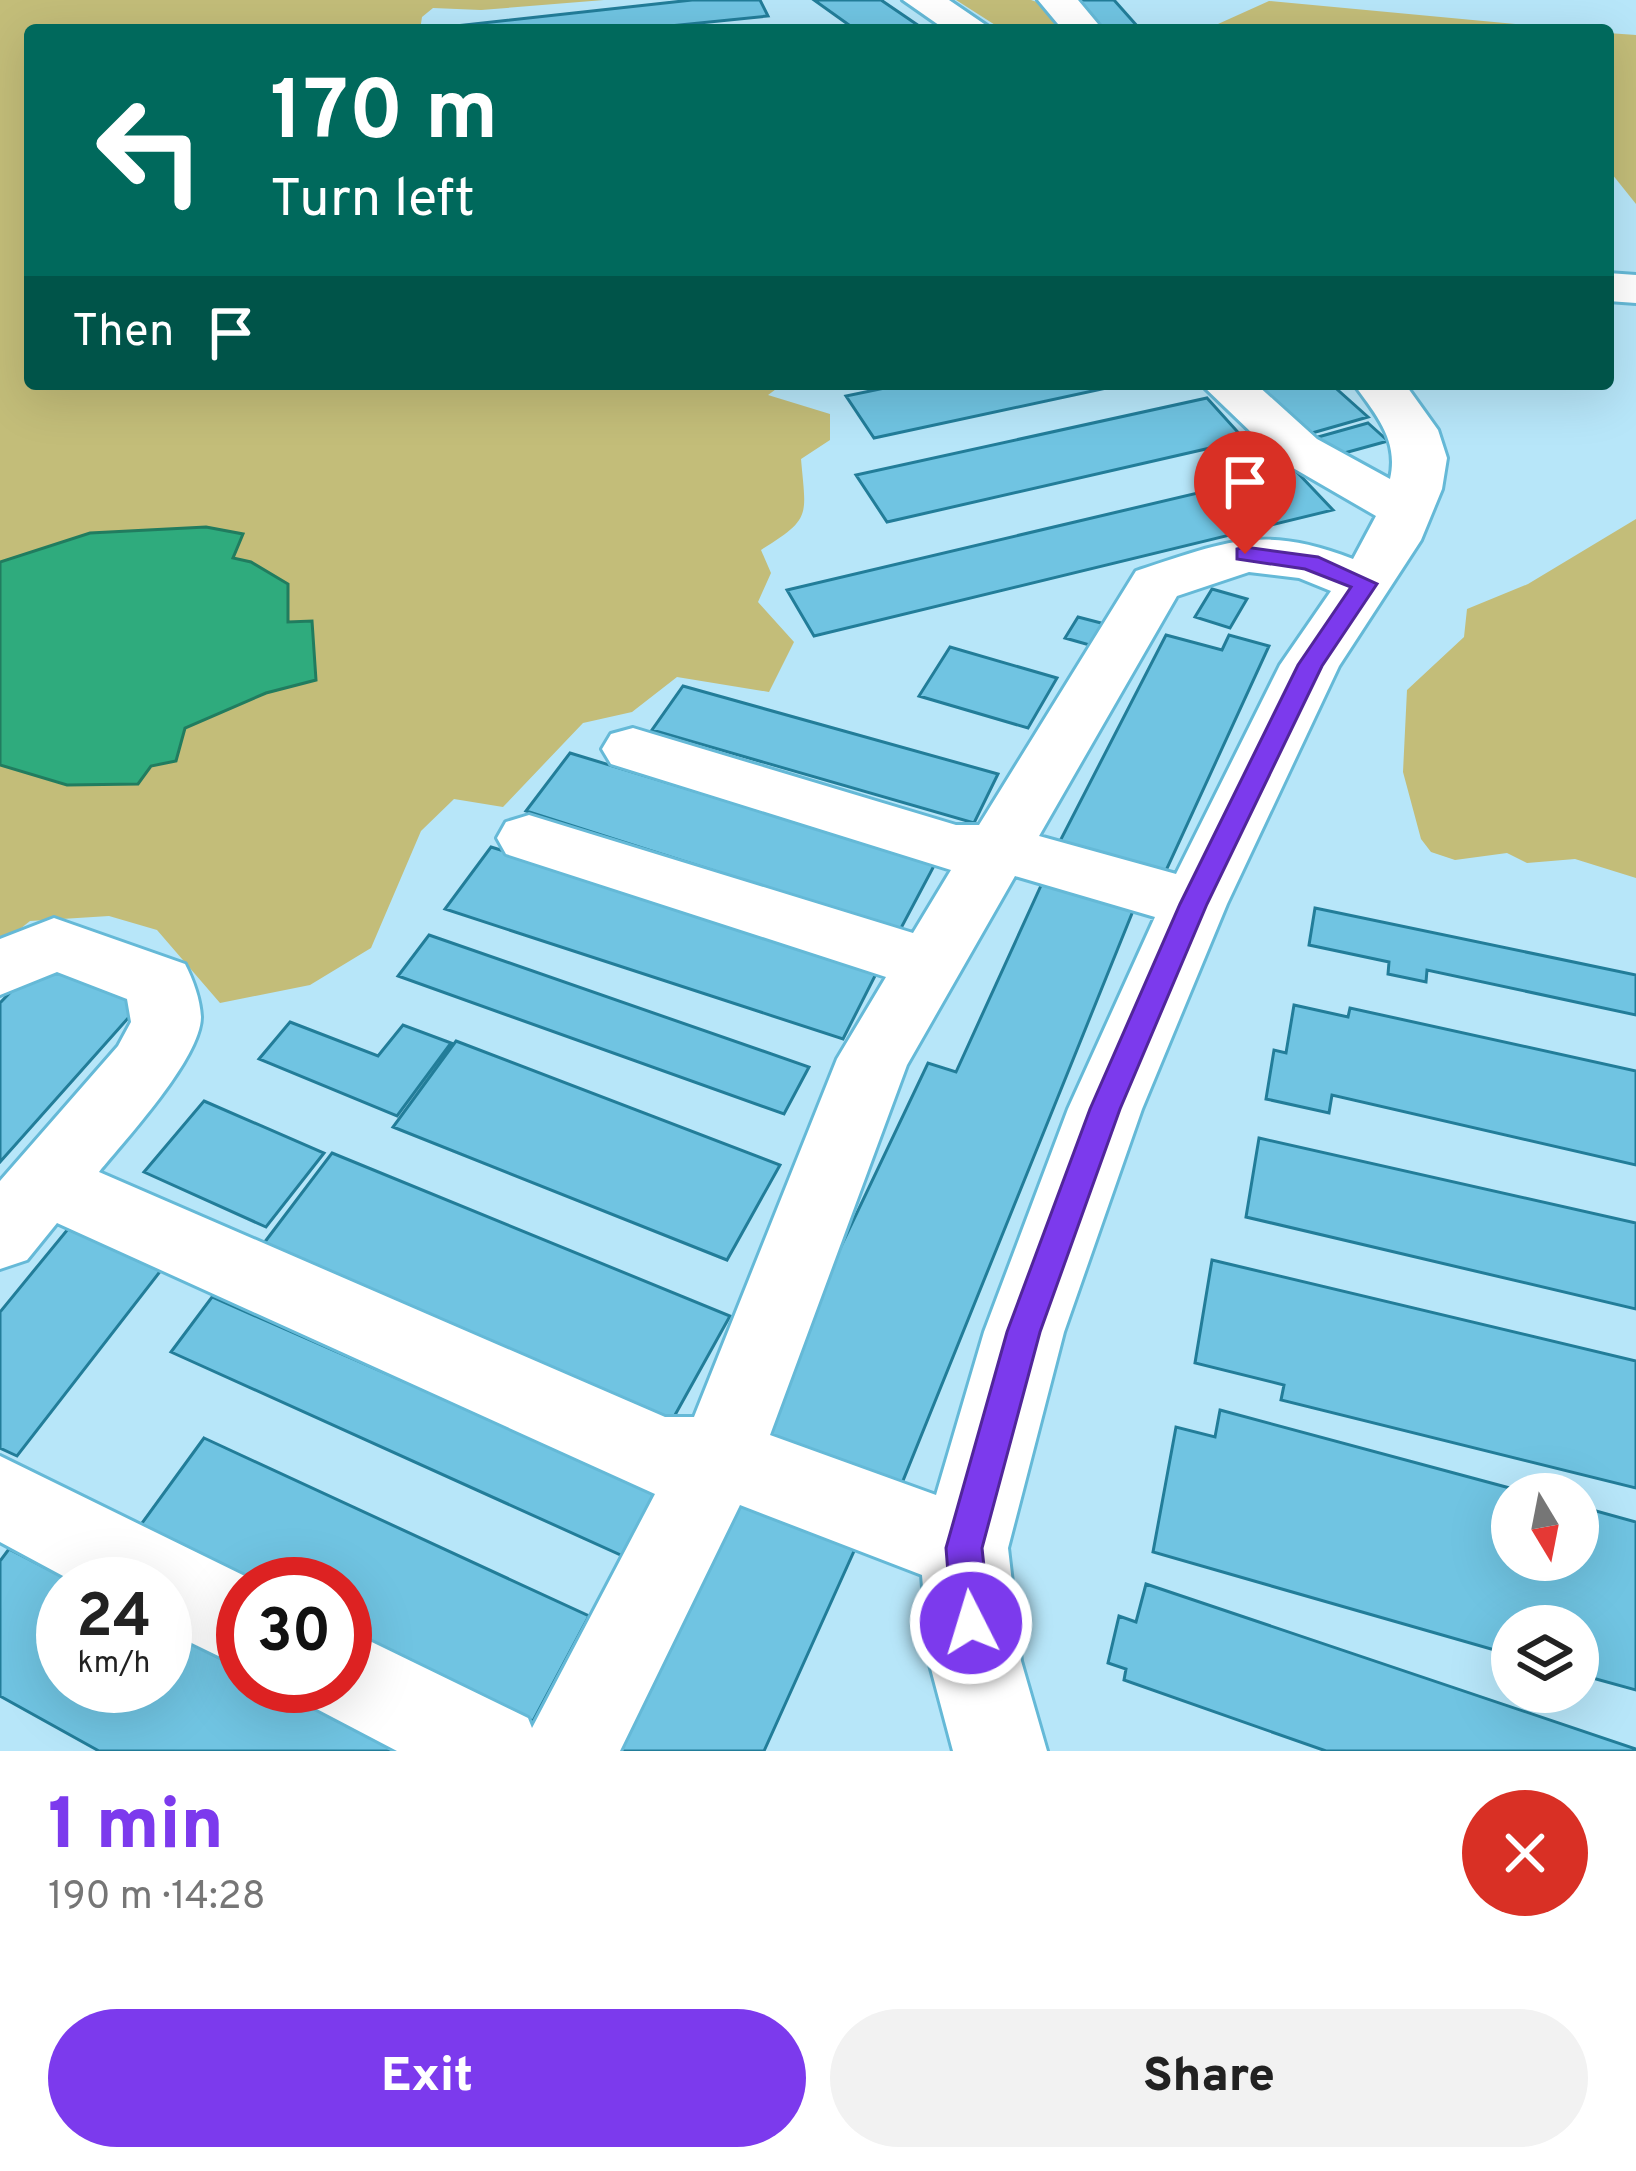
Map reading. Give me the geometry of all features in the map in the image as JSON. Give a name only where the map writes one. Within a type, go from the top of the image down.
[{"type":"street","points":[[922,0],[964,24]]},
{"type":"street","points":[[1057,0],[1079,24]]},
{"type":"street","points":[[1233,390],[1299,450],[1406,510]]},
{"type":"street","points":[[1000,1751],[975,1661],[964,1548],[1024,1332],[1105,1109],[1193,904],[1310,665],[1365,584],[1406,510],[1421,458],[1412,430],[1382,390]]},
{"type":"street","points":[[570,1751],[720,1457],[873,1059],[1156,584],[1245,554],[1310,562],[1365,584]]},
{"type":"street","points":[[632,749],[956,848],[1002,849],[1193,904]]},
{"type":"street","points":[[529,838],[929,964]]},
{"type":"street","points":[[0,968],[54,944],[160,983],[166,1022],[144,1066],[24,1210],[662,1457],[720,1457],[964,1548]]},
{"type":"street","points":[[0,1497],[216,1609]]},
{"type":"street","points":[[372,1689],[495,1751]]},
{"type":"shaded area","points":[[0,0],[604,0],[481,10],[433,8],[421,24],[24,24],[24,390],[775,390],[768,395],[830,414],[830,440],[801,459],[802,514],[761,550],[771,573],[758,602],[794,642],[769,692],[677,677],[632,712],[583,723],[503,807],[454,799],[421,831],[371,948],[310,985],[220,1003],[157,930],[109,916],[30,921],[0,945],[0,765],[67,785],[176,761],[185,728],[266,693],[316,679],[288,623],[232,558],[243,535],[90,533],[0,562]]},
{"type":"shaded area","points":[[956,0],[1031,0],[1046,5],[1061,24],[994,24]]},
{"type":"shaded area","points":[[1269,1],[1515,24],[1218,24]]},
{"type":"shaded area","points":[[1614,33],[1636,35],[1636,204],[1614,176]]},
{"type":"shaded area","points":[[1636,519],[1636,878],[1575,859],[1527,863],[1507,853],[1455,860],[1431,852],[1421,839],[1403,772],[1407,690],[1464,637],[1467,609],[1528,584]]},
{"type":"shaded area","points":[[206,527],[243,534],[233,558],[251,562],[288,584],[288,622],[312,621],[316,680],[266,693],[185,728],[176,761],[151,766],[138,784],[67,785],[0,765],[0,562],[90,533]]},
{"type":"building","points":[[692,0],[760,0],[768,16],[689,24],[473,24]]},
{"type":"building","points":[[814,0],[881,0],[916,24],[848,24]]},
{"type":"building","points":[[1075,0],[1114,0],[1135,24],[1096,24]]},
{"type":"building","points":[[875,390],[1097,390],[874,438],[846,396]]},
{"type":"building","points":[[1256,390],[1338,390],[1368,417],[1305,435]]},
{"type":"building","points":[[1207,398],[1245,440],[887,522],[856,475]]},
{"type":"building","points":[[1368,423],[1388,441],[1337,455],[1318,437]]},
{"type":"building","points":[[1295,470],[1333,510],[814,636],[787,590]]},
{"type":"building","points":[[1212,589],[1247,599],[1230,628],[1195,617]]},
{"type":"building","points":[[1078,617],[1105,624],[1093,646],[1065,638]]},
{"type":"building","points":[[1166,635],[1222,650],[1229,635],[1269,646],[1164,875],[1059,843]]},
{"type":"building","points":[[950,647],[1057,678],[1028,728],[919,696]]},
{"type":"building","points":[[683,686],[998,774],[974,823],[652,730]]},
{"type":"building","points":[[570,753],[935,864],[900,930],[526,811]]},
{"type":"building","points":[[491,847],[879,968],[843,1039],[445,909]]},
{"type":"building","points":[[1044,879],[1135,906],[898,1493],[751,1436],[928,1063],[956,1072]]},
{"type":"building","points":[[1315,908],[1636,975],[1636,1015],[1427,970],[1426,982],[1388,974],[1389,962],[1309,945]]},
{"type":"building","points":[[429,935],[809,1067],[784,1114],[398,976]]},
{"type":"building","points":[[43,958],[146,998],[0,1162],[0,1003]]},
{"type":"building","points":[[1294,1005],[1348,1017],[1350,1008],[1636,1071],[1636,1165],[1332,1095],[1329,1113],[1266,1099],[1274,1050],[1286,1053]]},
{"type":"building","points":[[290,1022],[378,1056],[403,1025],[451,1043],[397,1116],[259,1059]]},
{"type":"building","points":[[456,1041],[780,1165],[727,1260],[393,1127]]},
{"type":"building","points":[[204,1101],[324,1153],[266,1227],[144,1172]]},
{"type":"building","points":[[1259,1138],[1636,1223],[1636,1309],[1246,1217]]},
{"type":"building","points":[[332,1153],[730,1316],[670,1424],[261,1247]]},
{"type":"building","points":[[68,1229],[162,1269],[17,1456],[0,1448],[0,1312]]},
{"type":"building","points":[[1212,1260],[1636,1361],[1636,1488],[1599,1479],[1599,1473],[1575,1473],[1281,1400],[1284,1385],[1195,1363]]},
{"type":"building","points":[[212,1297],[657,1492],[623,1556],[171,1352]]},
{"type":"building","points":[[1220,1410],[1491,1483],[1491,1581],[1599,1581],[1599,1512],[1636,1522],[1636,1690],[1599,1680],[1599,1605],[1491,1605],[1491,1649],[1153,1552],[1176,1427],[1215,1437]]},
{"type":"building","points":[[204,1438],[589,1616],[533,1721],[372,1643],[372,1557],[216,1557],[216,1568],[137,1530]]},
{"type":"building","points":[[747,1492],[859,1540],[764,1751],[619,1751]]},
{"type":"building","points":[[9,1549],[36,1563],[36,1713],[192,1713],[192,1644],[216,1656],[216,1713],[325,1713],[398,1751],[99,1751],[0,1696],[0,1561]]},
{"type":"building","points":[[1146,1584],[1491,1700],[1491,1713],[1529,1713],[1636,1751],[1326,1751],[1124,1680],[1126,1669],[1108,1663],[1119,1616],[1136,1622]]},
{"type":"route","points":[[971,1623],[964,1548],[1024,1332],[1105,1109],[1193,904],[1310,665],[1365,584],[1310,562],[1245,554]]}]
